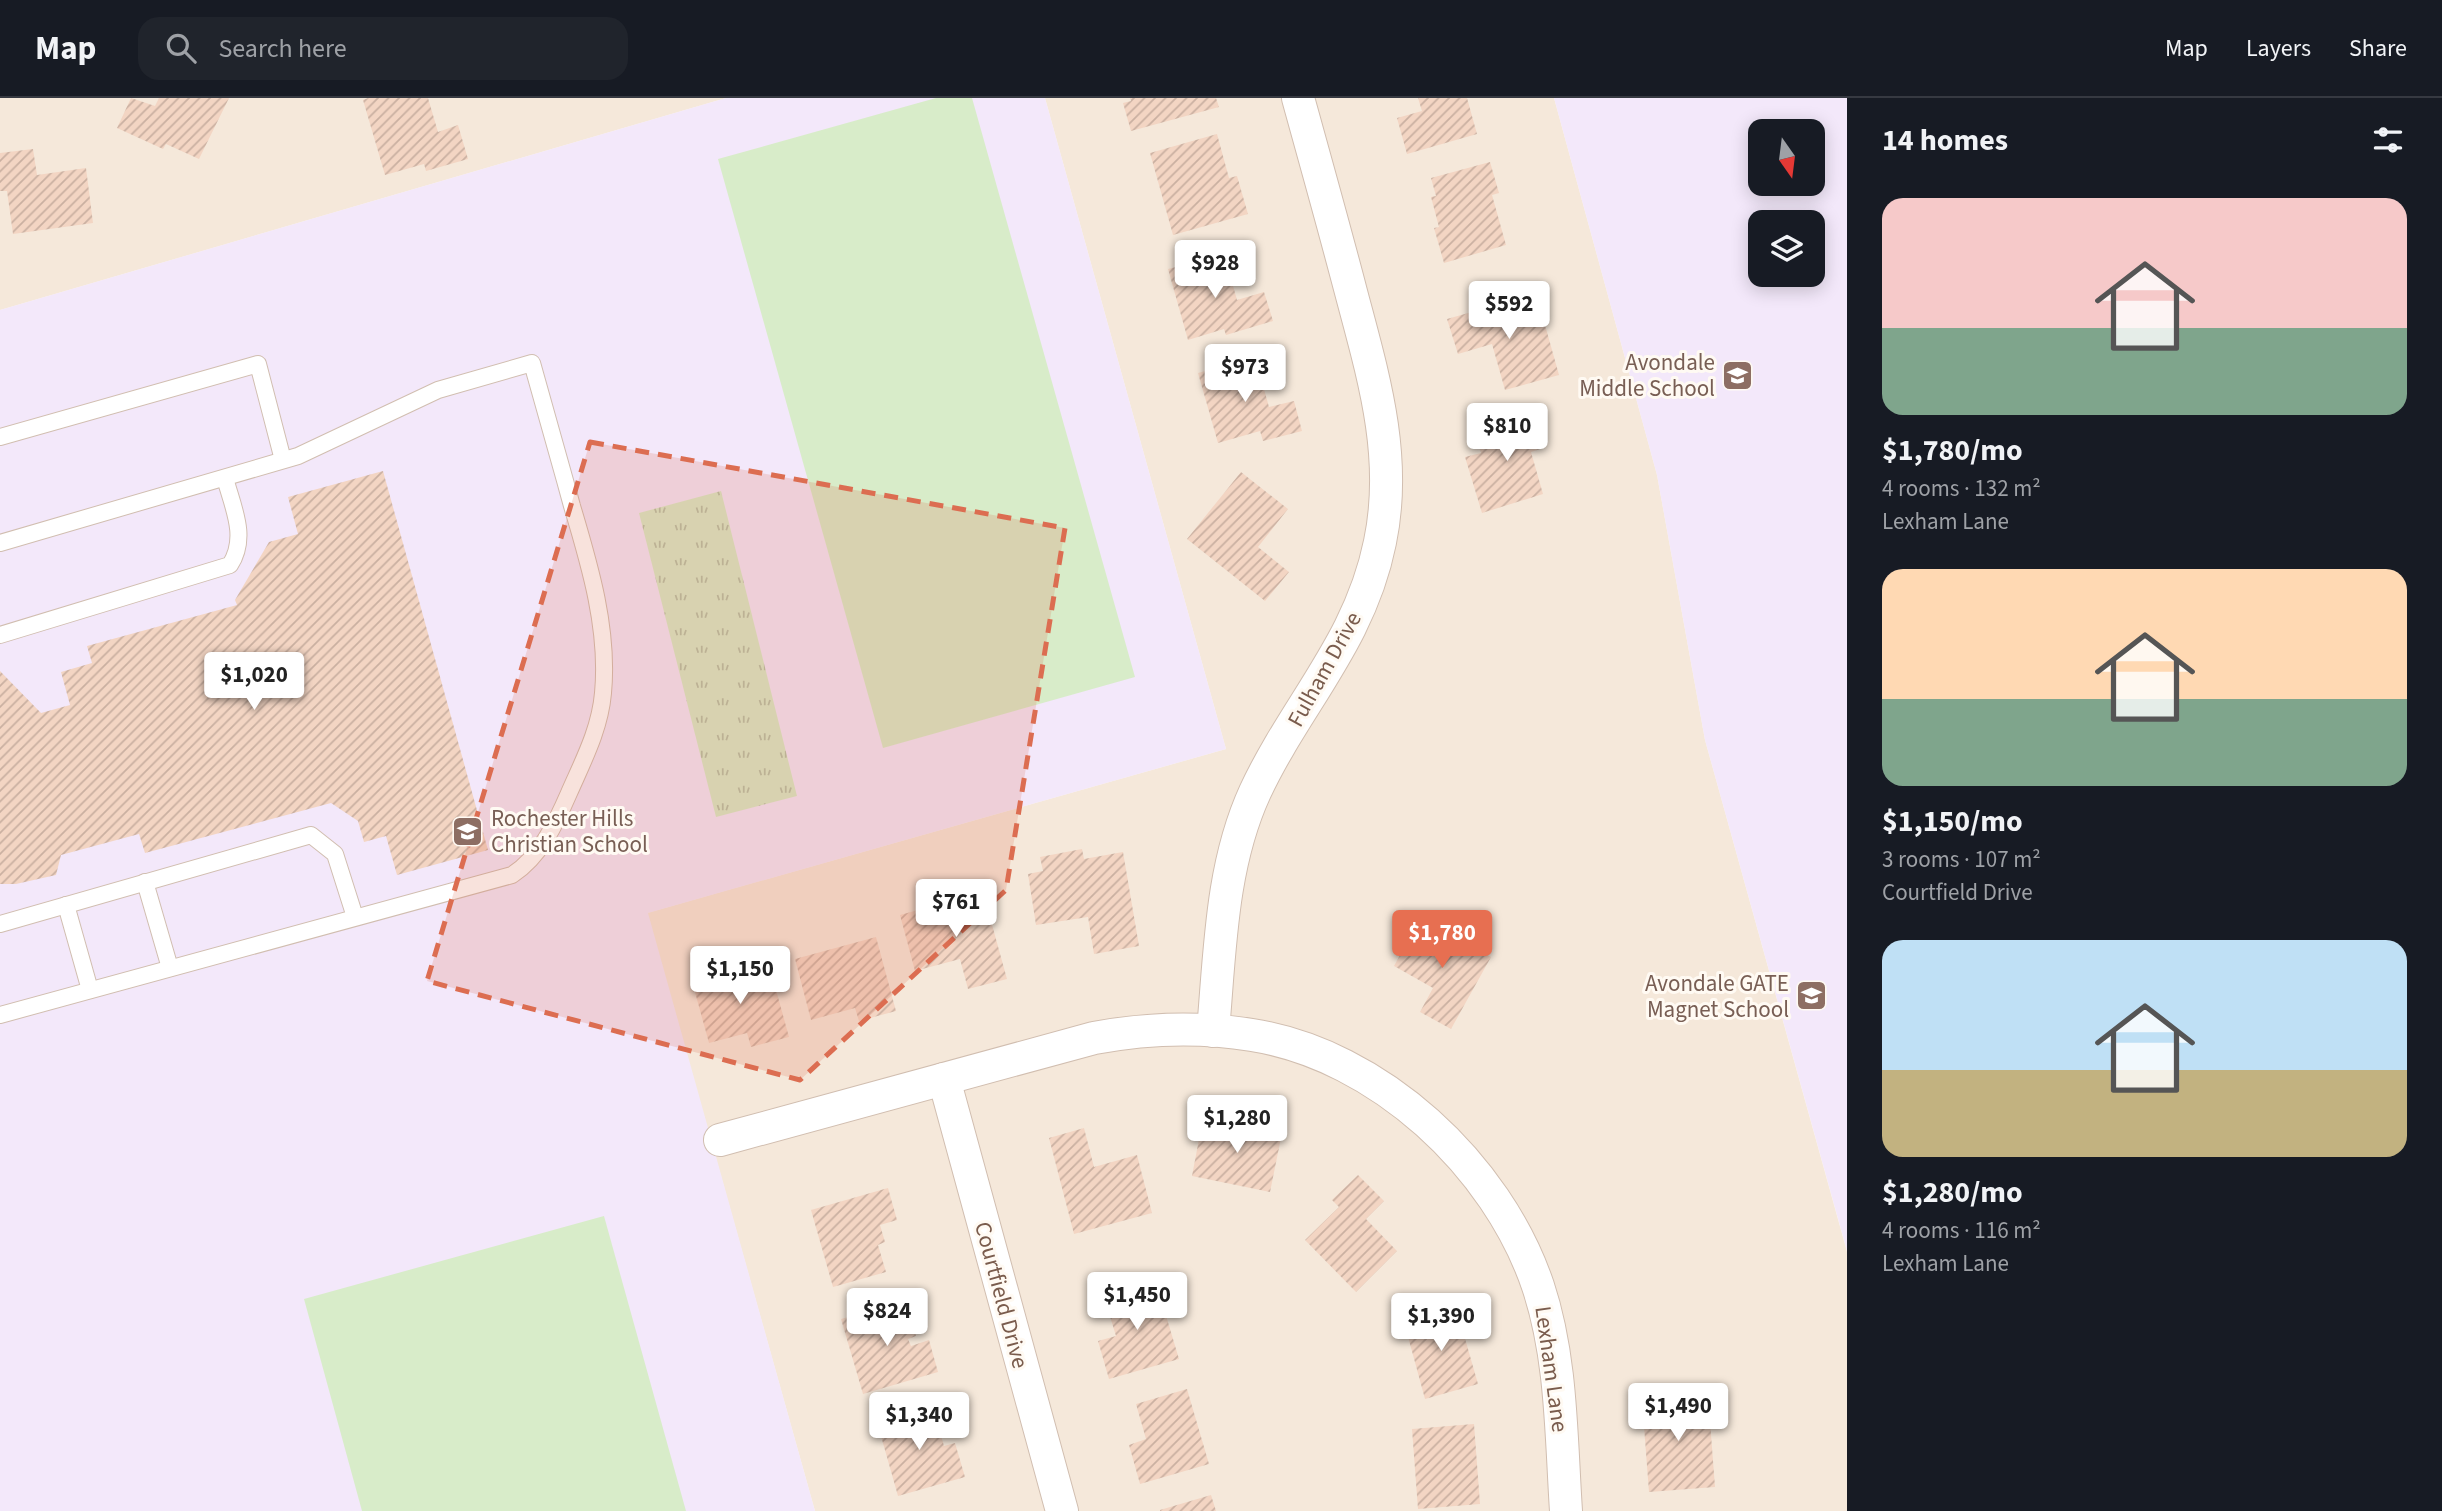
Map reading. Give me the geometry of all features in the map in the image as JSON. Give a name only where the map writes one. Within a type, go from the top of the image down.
[{"type":"street","name":"Fulham Drive","points":[[1213,1031],[1224,909],[1240,835],[1255,793],[1278,750],[1351,629],[1380,543],[1385,505],[1387,466],[1376,387],[1298,98]]},
{"type":"street","points":[[720,1140],[1094,1038],[1136,1030],[1213,1031]]},
{"type":"street","name":"Lexham Lane","points":[[1213,1031],[1254,1035],[1301,1048],[1364,1078],[1415,1112],[1486,1187],[1519,1243],[1537,1283],[1548,1321],[1557,1373],[1566,1511]]},
{"type":"street","name":"Courtfield Drive","points":[[944,1079],[1062,1511]]},
{"type":"lane","points":[[0,543],[283,460],[438,390],[532,363],[583,543],[605,649],[603,695],[595,733],[564,804],[541,847],[526,866],[512,875],[0,1015]]},
{"type":"lane","points":[[0,437],[258,364],[283,460]]},
{"type":"lane","points":[[0,635],[230,565],[239,552],[240,534],[225,478]]},
{"type":"lane","points":[[0,923],[311,835],[335,854],[355,917]]},
{"type":"lane","points":[[145,882],[170,968]]},
{"type":"lane","points":[[65,905],[90,990]]},
{"type":"highlighted area","points":[[590,442],[1065,528],[1006,890],[800,1080],[427,981]]},
{"type":"shaded area","points":[[0,98],[726,98],[0,310]]},
{"type":"shaded area","name":"Rochester Hills Christian School","points":[[726,98],[1045,98],[1226,749],[648,913],[815,1511],[0,1511],[0,310]]},
{"type":"shaded area","points":[[1045,98],[1554,98],[1657,475],[1705,740],[1847,1252],[1847,1511],[815,1511],[647,913],[1226,749]]},
{"type":"shaded area","name":"Avondale Middle School","points":[[1554,98],[1847,98],[1847,1251],[1705,740],[1657,475]]},
{"type":"green space","points":[[936,98],[972,98],[1135,677],[883,748],[718,159]]},
{"type":"green space","points":[[721,491],[797,796],[716,817],[639,513]]},
{"type":"green space","points":[[604,1216],[686,1511],[362,1511],[304,1299]]},
{"type":"building","points":[[131,98],[155,106],[159,98],[229,98],[199,159],[166,144],[163,149],[117,128]]},
{"type":"building","points":[[428,98],[438,132],[458,125],[468,159],[426,171],[424,164],[385,175],[363,100]]},
{"type":"building","points":[[1130,98],[1216,98],[1219,107],[1131,131],[1123,103],[1131,101]]},
{"type":"building","points":[[1418,98],[1467,98],[1477,134],[1407,154],[1397,118],[1422,111]]},
{"type":"building","points":[[1217,134],[1229,178],[1237,176],[1248,214],[1173,235],[1150,153]]},
{"type":"building","points":[[33,149],[37,175],[86,168],[93,223],[13,234],[7,191],[0,191],[0,153]]},
{"type":"building","points":[[1490,162],[1499,193],[1492,195],[1506,245],[1444,263],[1434,228],[1439,227],[1431,197],[1436,196],[1431,178]]},
{"type":"building","points":[[1224,254],[1237,300],[1264,292],[1273,321],[1226,335],[1224,329],[1188,340],[1168,269]]},
{"type":"building","points":[[1538,300],[1559,375],[1505,390],[1492,344],[1458,354],[1447,319],[1493,306],[1494,312]]},
{"type":"building","points":[[1255,357],[1269,407],[1294,401],[1302,431],[1263,441],[1260,431],[1218,443],[1198,373]]},
{"type":"building","points":[[1536,413],[1546,447],[1531,452],[1543,494],[1482,513],[1465,457],[1481,453],[1474,431]]},
{"type":"building","points":[[383,471],[488,850],[397,875],[386,836],[364,842],[358,821],[331,803],[145,853],[139,834],[61,855],[56,875],[16,884],[0,884],[0,671],[41,713],[70,705],[61,672],[92,663],[87,646],[237,605],[235,600],[269,542],[298,534],[288,497]]},
{"type":"building","points":[[1241,472],[1288,509],[1258,547],[1289,572],[1265,601],[1187,539]]},
{"type":"building","points":[[1082,849],[1084,859],[1123,852],[1139,946],[1094,954],[1088,917],[1036,925],[1028,874],[1043,871],[1040,857]]},
{"type":"building","points":[[983,892],[1007,979],[968,989],[960,959],[915,971],[900,915]]},
{"type":"building","points":[[1420,919],[1491,957],[1451,1029],[1420,1012],[1433,988],[1394,966]]},
{"type":"building","points":[[876,937],[896,1011],[859,1021],[855,1008],[811,1020],[795,959]]},
{"type":"building","points":[[723,965],[727,980],[770,968],[789,1037],[751,1047],[747,1033],[709,1043],[690,974]]},
{"type":"building","points":[[1203,1118],[1282,1133],[1270,1192],[1192,1176]]},
{"type":"building","points":[[1084,1128],[1094,1167],[1137,1155],[1152,1213],[1074,1234],[1049,1138]]},
{"type":"building","points":[[1358,1175],[1384,1201],[1366,1219],[1397,1251],[1356,1292],[1305,1240],[1339,1207],[1332,1200]]},
{"type":"building","points":[[888,1188],[897,1220],[880,1225],[885,1242],[878,1245],[886,1272],[833,1287],[811,1210]]},
{"type":"building","points":[[1156,1282],[1179,1359],[1109,1379],[1098,1341],[1116,1336],[1104,1297]]},
{"type":"building","points":[[906,1300],[916,1336],[908,1339],[911,1346],[929,1340],[938,1372],[863,1394],[841,1319]]},
{"type":"building","points":[[1456,1307],[1478,1384],[1425,1399],[1404,1322]]},
{"type":"building","points":[[1187,1389],[1209,1464],[1140,1484],[1129,1445],[1146,1439],[1136,1404]]},
{"type":"building","points":[[1708,1395],[1715,1487],[1649,1492],[1642,1400]]},
{"type":"building","points":[[933,1407],[944,1446],[955,1443],[965,1477],[898,1496],[877,1422]]},
{"type":"building","points":[[1474,1424],[1480,1504],[1418,1509],[1412,1429]]},
{"type":"building","points":[[1211,1495],[1216,1511],[1160,1511],[1160,1510]]},
{"type":"place","name":"Avondale Middle School","points":[[1738,375]]},
{"type":"place","name":"Rochester Hills Christian School","points":[[468,831]]},
{"type":"place","name":"Avondale GATE Magnet School","points":[[1812,996]]}]
